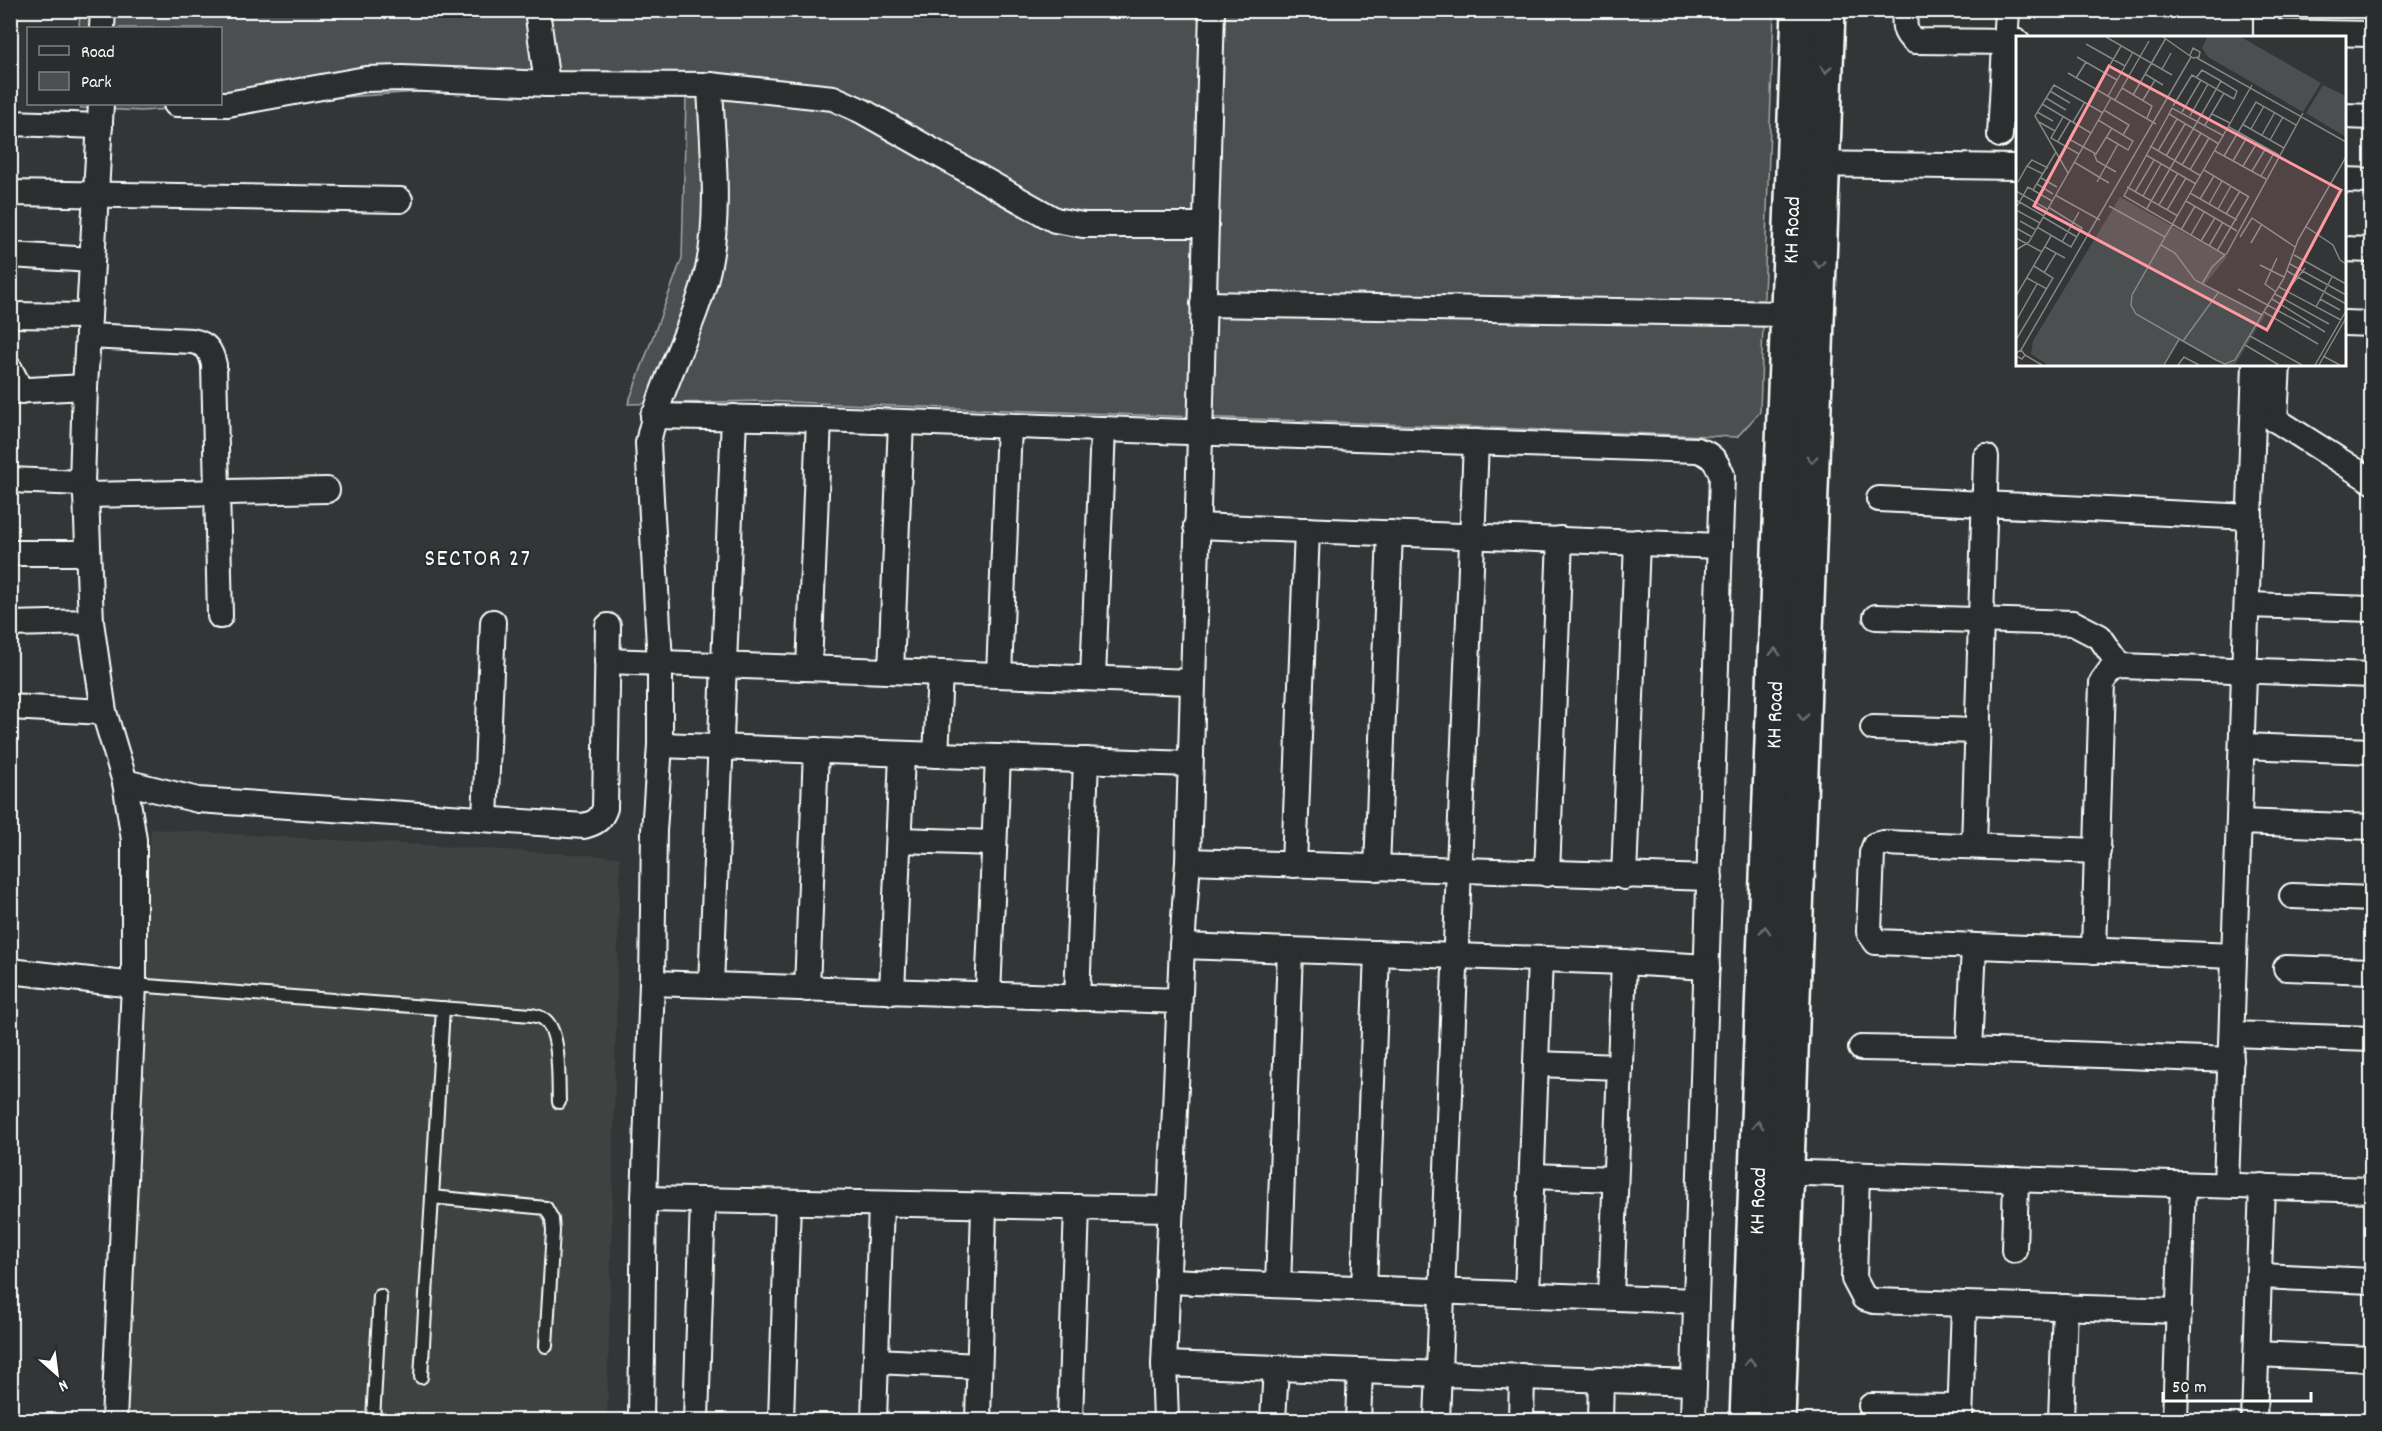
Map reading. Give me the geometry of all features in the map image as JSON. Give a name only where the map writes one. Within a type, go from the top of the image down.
[{"type":"main road","name":"KH Road","points":[[1747,1420],[1772,1172],[1808,164],[1799,10]]},
{"type":"main road","name":"KH Road","points":[[1778,1420],[1772,1172],[1787,314],[1828,10]]},
{"type":"street","points":[[102,27],[103,10]]},
{"type":"street","points":[[537,10],[547,84]]},
{"type":"street","points":[[1166,1420],[1164,1364],[1179,1001],[1188,861],[1198,433],[1212,10]]},
{"type":"street","points":[[1905,10],[1904,29],[1907,36],[1914,41],[2011,42]]},
{"type":"street","points":[[2000,135],[2011,42],[2007,10]]},
{"type":"street","points":[[2266,27],[2372,34]]},
{"type":"street","points":[[222,104],[366,80],[402,78],[547,84],[710,85],[833,98],[862,111],[1055,220],[1083,225],[1205,225]]},
{"type":"street","points":[[641,1420],[644,1199],[652,983],[654,831],[660,745],[660,663],[648,443],[653,416],[695,313],[708,267],[714,216],[710,85]]},
{"type":"street","points":[[10,123],[100,115],[85,387],[84,489],[87,553],[91,622],[104,712],[125,782],[134,840],[134,985],[114,1420]]},
{"type":"street","points":[[2346,116],[2372,117]]},
{"type":"street","points":[[1808,164],[2016,167]]},
{"type":"street","points":[[2346,180],[2372,181]]},
{"type":"street","points":[[10,193],[400,200]]},
{"type":"street","points":[[2346,249],[2372,250]]},
{"type":"street","points":[[10,255],[92,260]]},
{"type":"street","points":[[1203,304],[1787,314]]},
{"type":"street","points":[[10,315],[192,341],[202,343],[211,352],[214,365],[220,616]]},
{"type":"street","points":[[2346,323],[2372,324]]},
{"type":"street","points":[[2226,1185],[2255,366]]},
{"type":"street","points":[[2275,420],[2278,366]]},
{"type":"street","points":[[10,369],[16,391],[85,387]]},
{"type":"street","points":[[2254,406],[2372,481]]},
{"type":"street","points":[[653,416],[819,419],[1476,442],[1697,450],[1710,454],[1717,462],[1722,476],[1693,1420]]},
{"type":"street","points":[[711,985],[734,417]]},
{"type":"street","points":[[809,668],[819,419]]},
{"type":"street","points":[[891,671],[901,422]]},
{"type":"street","points":[[999,675],[1009,426]]},
{"type":"street","points":[[1093,678],[1103,429]]},
{"type":"street","points":[[1437,1420],[1476,442]]},
{"type":"street","points":[[1974,846],[1986,456]]},
{"type":"street","points":[[10,480],[84,489],[217,492],[327,490]]},
{"type":"street","points":[[1879,499],[2250,517]]},
{"type":"street","points":[[1196,526],[1720,546]]},
{"type":"street","points":[[1294,865],[1307,530]]},
{"type":"street","points":[[1377,868],[1390,533]]},
{"type":"street","points":[[1547,874],[1560,539]]},
{"type":"street","points":[[1624,877],[1637,542]]},
{"type":"street","points":[[10,553],[87,553]]},
{"type":"street","points":[[2247,605],[2372,609]]},
{"type":"street","points":[[1876,616],[2073,623],[2100,637],[2120,666]]},
{"type":"street","points":[[485,819],[493,621]]},
{"type":"street","points":[[10,624],[91,622]]},
{"type":"street","points":[[125,782],[198,800],[584,826],[595,823],[602,816],[604,808],[608,626]]},
{"type":"street","points":[[607,661],[1192,682]]},
{"type":"street","points":[[2094,951],[2102,682],[2110,671],[2120,666],[2372,675]]},
{"type":"street","points":[[936,755],[940,673]]},
{"type":"street","points":[[10,707],[104,712]]},
{"type":"street","points":[[1873,728],[1978,731]]},
{"type":"street","points":[[660,745],[1190,764]]},
{"type":"street","points":[[2242,746],[2372,751]]},
{"type":"street","points":[[807,988],[816,750]]},
{"type":"street","points":[[892,992],[902,755]]},
{"type":"street","points":[[988,995],[998,757]]},
{"type":"street","points":[[1077,998],[1086,760]]},
{"type":"street","points":[[2239,822],[2372,827]]},
{"type":"street","points":[[898,840],[994,843]]},
{"type":"street","points":[[2098,851],[1883,843],[1875,845],[1872,853],[1869,932],[1876,942],[2235,956]]},
{"type":"street","points":[[1188,861],[1710,878]]},
{"type":"street","points":[[2292,896],[2372,899]]},
{"type":"street","points":[[1182,946],[1707,967]]},
{"type":"street","points":[[1969,1050],[1974,946]]},
{"type":"street","points":[[1278,1285],[1290,950]]},
{"type":"street","points":[[1364,1288],[1377,953]]},
{"type":"street","points":[[1527,1294],[1540,959]]},
{"type":"street","points":[[1611,1297],[1624,962]]},
{"type":"street","points":[[2286,968],[2372,971]]},
{"type":"street","points":[[10,971],[134,985]]},
{"type":"street","points":[[652,983],[1179,1001]]},
{"type":"street","points":[[2232,1034],[2372,1039]]},
{"type":"street","points":[[1861,1048],[2231,1060]]},
{"type":"street","points":[[1536,1064],[1620,1067]]},
{"type":"street","points":[[1772,1172],[2372,1190]]},
{"type":"street","points":[[1857,1174],[1854,1279],[1864,1298],[1874,1301],[1964,1305],[2179,1311]]},
{"type":"street","points":[[1532,1176],[1616,1179]]},
{"type":"street","points":[[2014,1250],[2016,1179]]},
{"type":"street","points":[[2175,1420],[2183,1184]]},
{"type":"street","points":[[2254,1420],[2262,1186]]},
{"type":"street","points":[[644,1199],[1171,1209]]},
{"type":"street","points":[[696,1420],[703,1200]]},
{"type":"street","points":[[781,1420],[788,1202]]},
{"type":"street","points":[[874,1420],[881,1204]]},
{"type":"street","points":[[978,1420],[984,1206]]},
{"type":"street","points":[[1070,1420],[1077,1208]]},
{"type":"street","points":[[2259,1276],[2372,1281]]},
{"type":"street","points":[[1167,1281],[1696,1301]]},
{"type":"street","points":[[1871,1406],[1960,1414],[1964,1305]]},
{"type":"street","points":[[2061,1420],[2065,1308]]},
{"type":"street","points":[[2257,1354],[2372,1359]]},
{"type":"street","points":[[876,1361],[979,1366]]},
{"type":"street","points":[[1164,1364],[1694,1383]]},
{"type":"street","points":[[1273,1420],[1276,1368]]},
{"type":"street","points":[[1358,1420],[1360,1371]]},
{"type":"street","points":[[1521,1420],[1522,1376]]},
{"type":"street","points":[[1600,1420],[1601,1379]]},
{"type":"lane","points":[[134,985],[532,1015],[544,1018],[551,1027],[556,1041],[559,1102]]},
{"type":"lane","points":[[421,1377],[443,1008]]},
{"type":"lane","points":[[432,1197],[546,1208],[552,1219],[553,1231],[546,1346]]},
{"type":"lane","points":[[373,1420],[380,1296]]},
{"type":"shaded area","points":[[151,829],[620,857],[607,1420],[107,1420]]},
{"type":"green space","points":[[80,10],[1774,11],[1760,412],[1737,437],[761,401],[628,404],[682,258],[686,97],[433,91],[141,111],[81,108],[80,105],[222,105],[222,27],[79,27]]},
{"type":"district","name":"SECTOR 27","points":[[478,557]]}]
